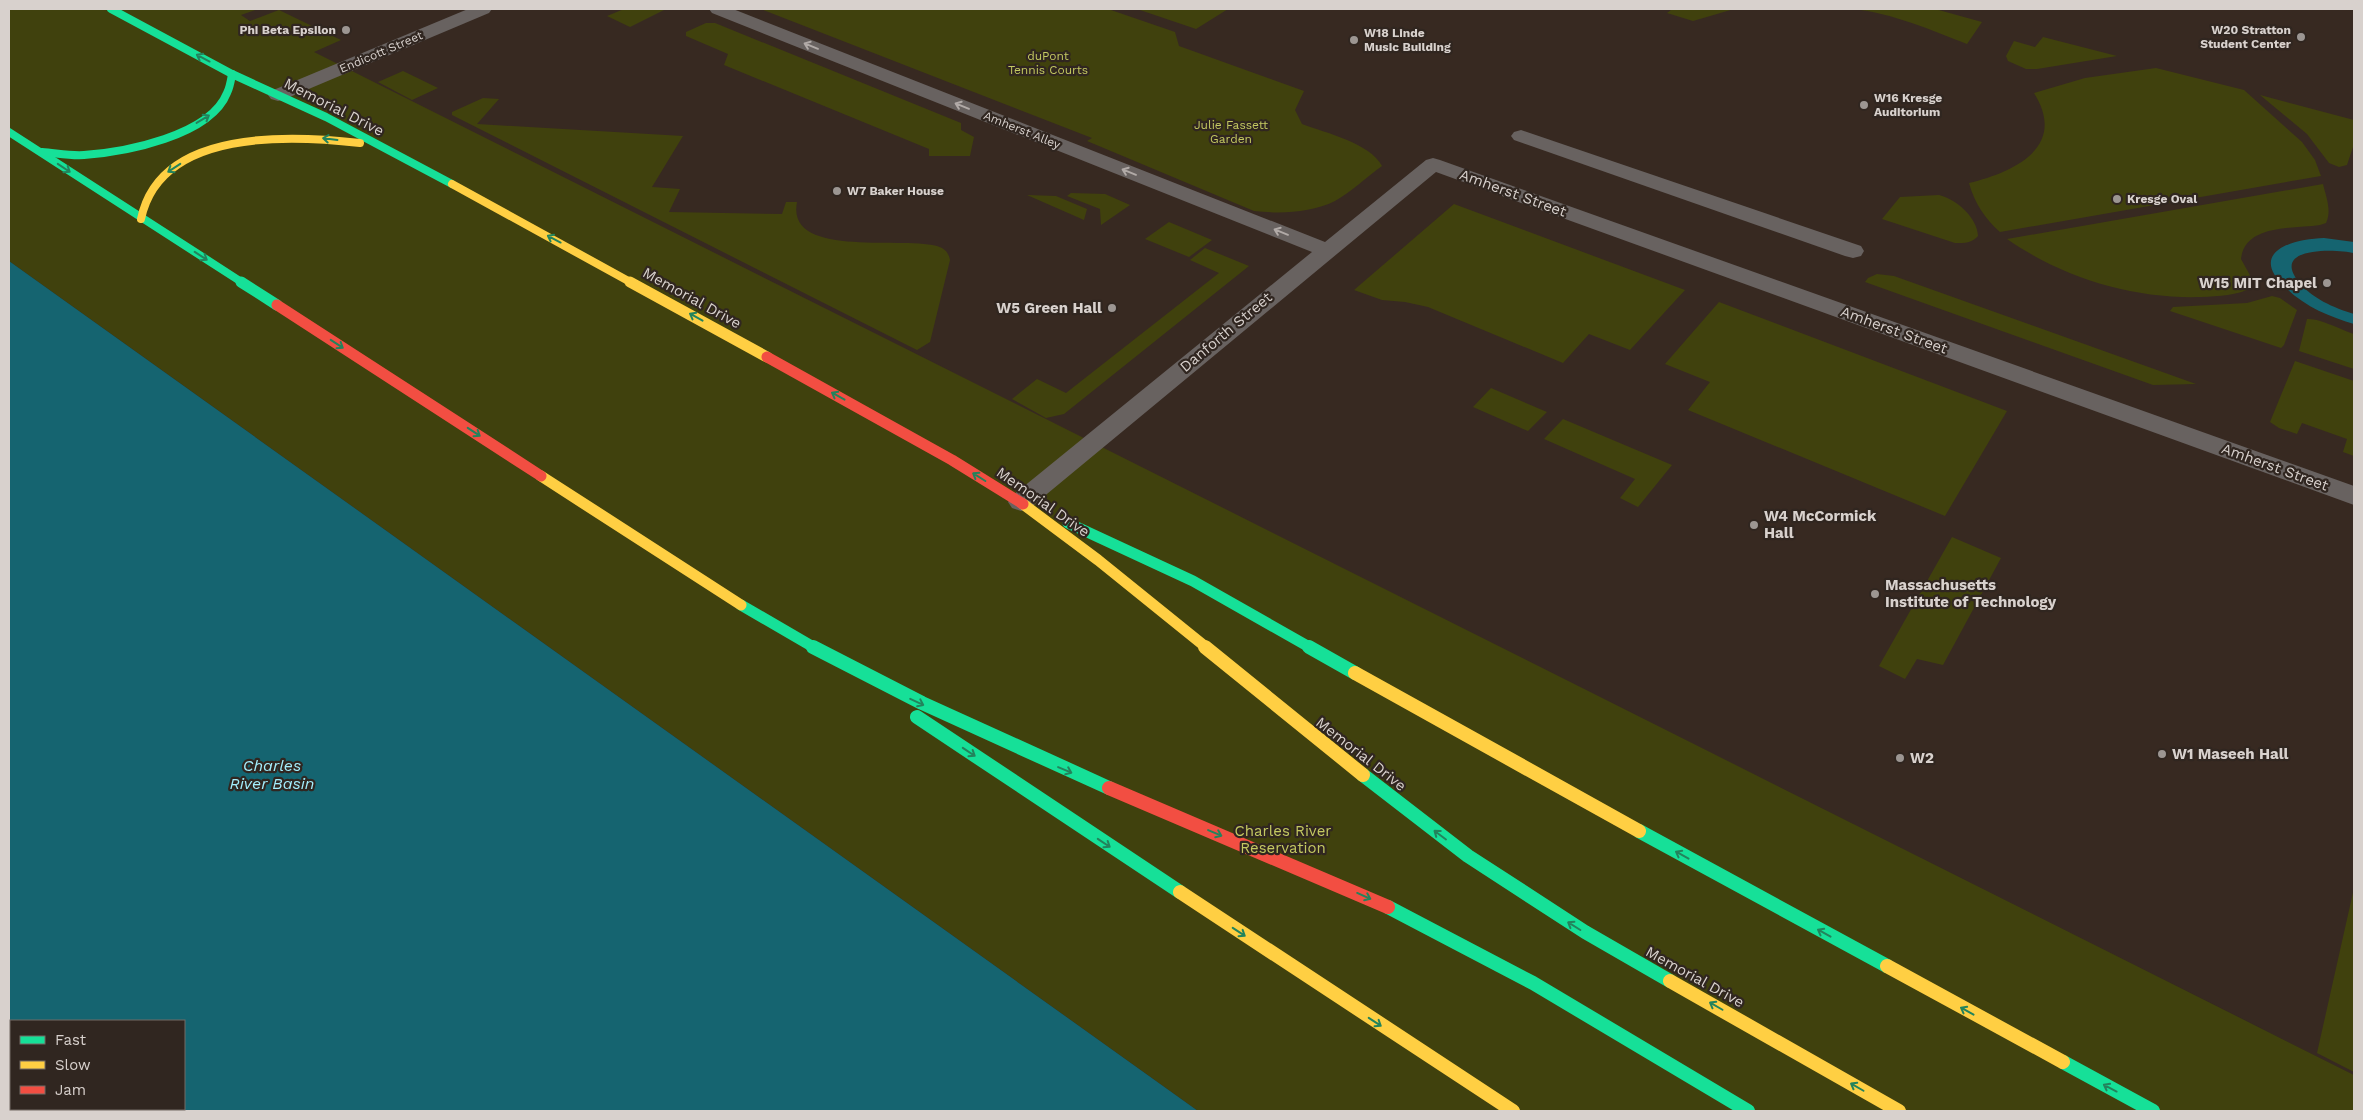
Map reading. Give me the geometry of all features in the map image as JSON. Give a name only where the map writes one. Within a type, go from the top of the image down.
[{"type":"highway","name":"Memorial Drive","points":[[111,9],[232,74],[378,145],[593,260],[952,460],[1021,502],[1098,560],[1332,751],[1468,856],[1585,932],[1899,1111]]},
{"type":"highway","points":[[38,151],[82,155],[115,152],[177,132],[212,113],[227,96],[232,85],[232,74]]},
{"type":"highway","points":[[9,132],[743,606],[827,656],[1142,868],[1513,1111]]},
{"type":"highway","points":[[141,219],[144,199],[160,179],[189,158],[214,148],[240,140],[297,136],[378,145]]},
{"type":"highway","points":[[1021,502],[1193,581],[1488,749],[2153,1111]]},
{"type":"highway","points":[[827,656],[915,701],[1029,754],[1406,915],[1533,983],[1748,1111]]},
{"type":"street","name":"Endicott Street","points":[[278,95],[483,9]]},
{"type":"street","name":"Amherst Alley","points":[[718,9],[1326,250]]},
{"type":"street","points":[[1521,136],[1853,251]]},
{"type":"street","name":"Danforth Street","points":[[1021,502],[1433,164]]},
{"type":"street","name":"Amherst Street","points":[[1433,164],[2354,496]]},
{"type":"shaded area","name":"Massachusetts Institute of Technology","points":[[227,9],[2354,9],[2354,1075],[435,114]]},
{"type":"green space","name":"Charles River Reservation","points":[[9,9],[258,9],[241,15],[250,21],[279,10],[341,40],[314,52],[2354,1075],[2354,1111],[1198,1111],[9,261]]},
{"type":"green space","points":[[624,9],[666,9],[630,27],[607,16]]},
{"type":"green space","points":[[761,9],[1108,9],[1175,32],[1179,46],[1304,91],[1295,110],[1302,124],[1358,145],[1376,158],[1382,166],[1347,194],[1326,205],[1295,212],[1254,211],[1087,141],[1092,138]]},
{"type":"green space","points":[[1137,9],[1228,9],[1196,29]]},
{"type":"green space","points":[[1669,9],[1734,9],[1693,21],[1667,13],[1671,10]]},
{"type":"green space","points":[[1853,9],[1935,9],[1982,22],[1967,44],[1897,18]]},
{"type":"green space","points":[[706,23],[715,23],[961,123],[961,130],[974,137],[970,156],[929,156],[929,149],[724,65],[728,54],[686,36],[686,32]]},
{"type":"green space","points":[[2043,37],[2117,56],[2037,69],[2026,69],[2008,61],[2006,56],[2014,41],[2035,47]]},
{"type":"green space","points":[[2156,68],[2244,90],[2302,142],[2315,160],[2321,176],[2000,232],[1985,216],[1977,203],[1969,183],[2003,172],[2018,164],[2031,154],[2040,142],[2045,128],[2043,112],[2034,93],[2085,78]]},
{"type":"green space","points":[[403,71],[438,88],[412,100],[378,82]]},
{"type":"green space","points":[[2260,95],[2354,120],[2354,144],[2347,165],[2339,167],[2329,163],[2307,134]]},
{"type":"green space","points":[[483,98],[499,99],[477,124],[683,136],[652,187],[680,189],[669,212],[782,214],[786,202],[797,202],[799,221],[811,232],[830,239],[855,242],[928,244],[942,248],[948,253],[950,260],[930,342],[917,350],[452,115],[452,112]]},
{"type":"green space","points":[[2323,184],[2328,208],[2326,223],[2272,230],[2251,239],[2244,248],[2241,259],[2252,279],[2253,287],[2228,295],[2175,297],[2124,290],[2075,275],[2051,265],[2007,239]]},
{"type":"green space","points":[[1071,193],[1105,194],[1130,205],[1101,225],[1100,209],[1067,196]]},
{"type":"green space","points":[[1027,195],[1056,196],[1087,209],[1084,220]]},
{"type":"green space","points":[[1939,195],[1952,200],[1970,216],[1977,229],[1978,236],[1976,238],[1968,242],[1955,243],[1882,219],[1900,197]]},
{"type":"green space","points":[[1454,204],[1685,290],[1630,350],[1589,334],[1563,363],[1428,307],[1382,300],[1354,290]]},
{"type":"green space","points":[[1169,222],[1212,240],[1189,257],[1145,239]]},
{"type":"green space","points":[[1205,248],[1249,266],[1064,414],[1046,418],[1012,399],[1037,379],[1066,393],[1219,273],[1190,260]]},
{"type":"green space","points":[[1877,274],[1894,276],[2196,384],[2153,385],[1865,282],[1868,278]]},
{"type":"green space","points":[[2272,296],[2280,298],[2297,310],[2284,345],[2281,348],[2170,311],[2173,307],[2247,303]]},
{"type":"green space","points":[[1719,302],[2007,411],[1945,516],[1688,410],[1710,382],[1665,364]]},
{"type":"green space","points":[[2307,319],[2324,322],[2354,334],[2354,369],[2299,351]]},
{"type":"green space","points":[[2295,361],[2354,381],[2354,456],[2343,452],[2347,439],[2302,423],[2297,434],[2279,428],[2270,422]]},
{"type":"green space","points":[[1491,388],[1547,412],[1528,431],[1473,407]]},
{"type":"green space","points":[[1563,419],[1672,465],[1638,507],[1620,498],[1635,479],[1544,439]]},
{"type":"green space","points":[[1952,537],[2001,558],[1943,665],[1917,659],[1905,679],[1879,666]]},
{"type":"green space","points":[[2354,888],[2354,1072],[2317,1053]]},
{"type":"water","points":[[2324,238],[2354,242],[2354,253],[2334,251],[2309,252],[2293,261],[2292,270],[2303,287],[2316,297],[2339,309],[2354,314],[2354,324],[2327,315],[2302,301],[2287,289],[2276,276],[2271,266],[2272,257],[2278,250],[2287,245],[2299,241]]},
{"type":"water","name":"Charles River Basin","points":[[9,261],[1198,1111],[9,1111]]},
{"type":"traffic: fast","points":[[111,9],[232,74],[326,117],[452,184]]},
{"type":"traffic: fast","points":[[42,152],[68,155],[103,153],[150,143],[174,135],[197,124],[215,110],[227,94],[232,74]]},
{"type":"traffic: fast","points":[[9,132],[277,305]]},
{"type":"traffic: fast","points":[[1068,523],[1193,581],[1355,673]]},
{"type":"traffic: fast","points":[[741,605],[830,656],[922,703],[1015,747],[1109,788]]},
{"type":"traffic: fast","points":[[917,717],[1180,892]]},
{"type":"traffic: fast","points":[[1363,775],[1468,856],[1585,932],[1670,981]]},
{"type":"traffic: fast","points":[[1639,831],[1887,966]]},
{"type":"traffic: fast","points":[[1388,907],[1533,983],[1748,1111]]},
{"type":"traffic: fast","points":[[2063,1062],[2153,1111]]},
{"type":"traffic: slow","points":[[141,219],[150,192],[162,178],[176,166],[206,152],[227,145],[271,138],[360,143]]},
{"type":"traffic: slow","points":[[452,184],[767,357]]},
{"type":"traffic: slow","points":[[541,476],[741,605]]},
{"type":"traffic: slow","points":[[1023,504],[1098,560],[1363,775]]},
{"type":"traffic: slow","points":[[1355,673],[1639,831]]},
{"type":"traffic: slow","points":[[1180,892],[1513,1111]]},
{"type":"traffic: slow","points":[[1887,966],[2063,1062]]},
{"type":"traffic: slow","points":[[1670,981],[1899,1111]]},
{"type":"traffic: jam","points":[[277,305],[541,476]]},
{"type":"traffic: jam","points":[[767,357],[952,460],[1023,504]]},
{"type":"traffic: jam","points":[[1109,788],[1388,907]]},
{"type":"place","name":"Phi Beta Epsilon","points":[[346,30]]},
{"type":"place","name":"W20 Stratton Student Center","points":[[2301,37]]},
{"type":"place","name":"W18 Linde Music Building","points":[[1354,40]]},
{"type":"place","name":"W16 Kresge Auditorium","points":[[1864,105]]},
{"type":"place","name":"W7 Baker House","points":[[837,191]]},
{"type":"place","name":"Kresge Oval","points":[[2117,199]]},
{"type":"place","name":"W15 MIT Chapel","points":[[2327,283]]},
{"type":"place","name":"W5 Green Hall","points":[[1112,308]]},
{"type":"place","name":"W4 McCormick Hall","points":[[1754,525]]},
{"type":"place","name":"Massachusetts Institute of Technology","points":[[1875,594]]},
{"type":"place","name":"W1 Maseeh Hall","points":[[2162,754]]},
{"type":"place","name":"W2","points":[[1900,758]]},
{"type":"park label","name":"duPont Tennis Courts","points":[[1048,63]]},
{"type":"park label","name":"Julie Fassett Garden","points":[[1231,132]]}]
